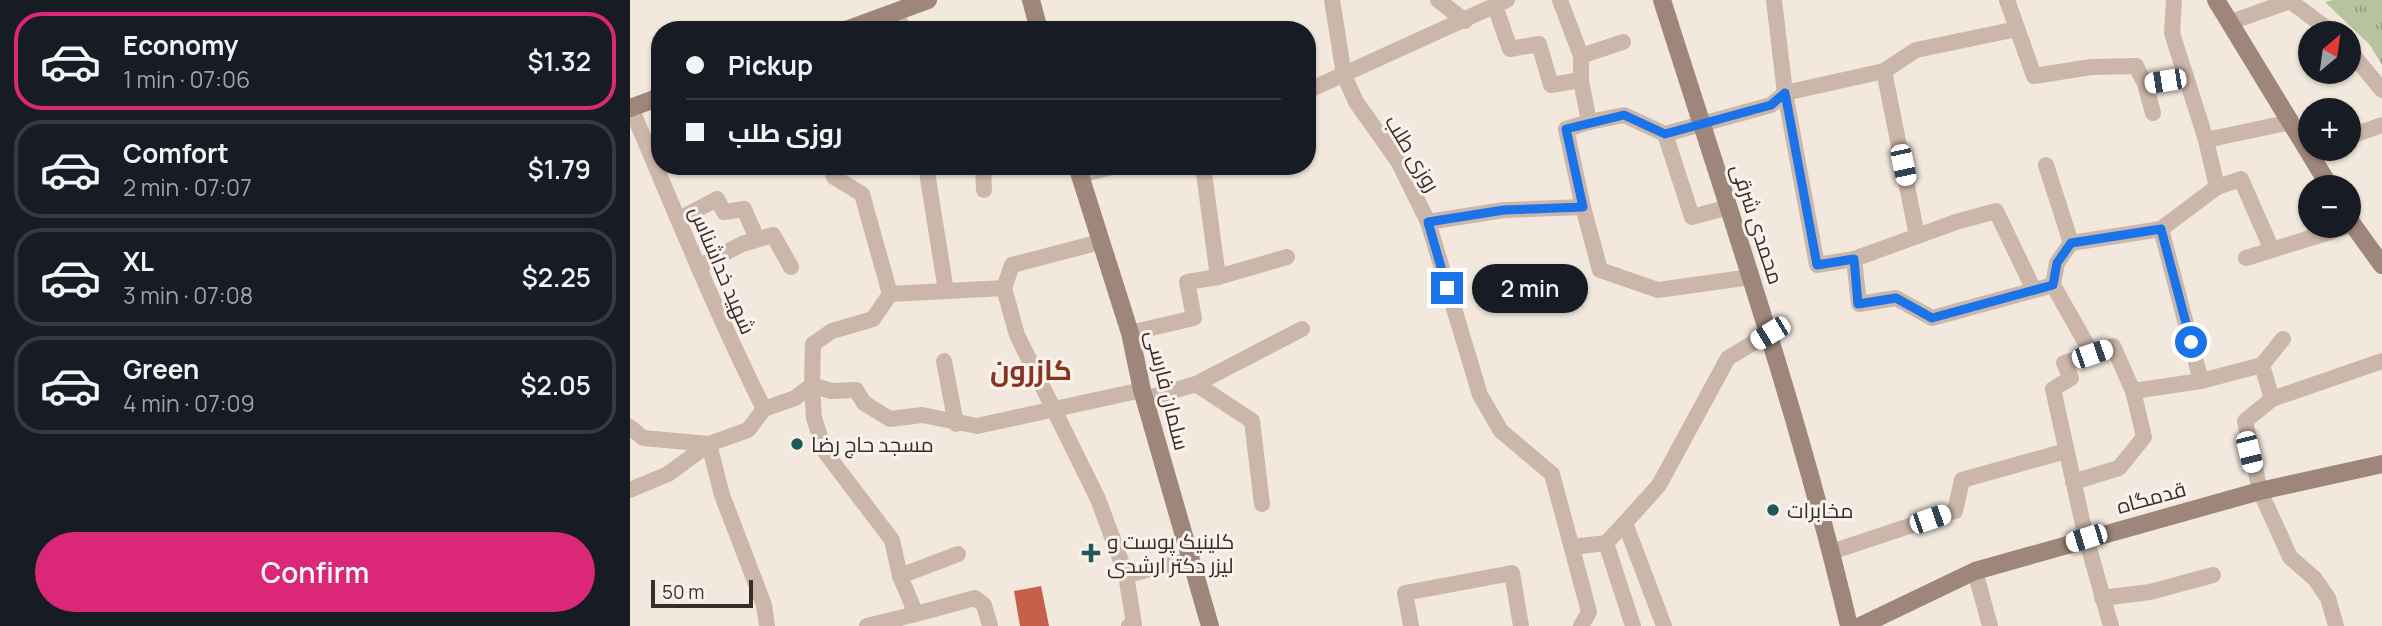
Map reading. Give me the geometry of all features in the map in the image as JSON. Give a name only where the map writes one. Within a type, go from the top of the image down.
[{"type":"main road","points":[[871,21],[928,0]]},
{"type":"main road","points":[[1031,0],[1037,21]]},
{"type":"main road","name":"محمدی شرقی","points":[[1662,0],[1770,333],[1849,626]]},
{"type":"main road","points":[[2216,0],[2298,131]]},
{"type":"main road","points":[[631,108],[651,100]]},
{"type":"main road","name":"سلمان فارسی","points":[[1080,175],[1130,333],[1144,394],[1210,626]]},
{"type":"main road","points":[[2361,236],[2382,265]]},
{"type":"main road","name":"قدمگاه","points":[[1860,626],[1975,571],[2260,491],[2382,464]]},
{"type":"street","name":"روزی طلب","points":[[1332,0],[1344,75],[1356,102],[1398,161],[1428,222],[1480,395],[1501,431],[1552,474],[1589,612],[1581,626]]},
{"type":"street","points":[[1438,0],[1465,21]]},
{"type":"street","points":[[1560,0],[1581,56],[1581,80],[1589,122]]},
{"type":"street","points":[[1774,0],[1785,93],[1817,265],[1854,259],[1996,212],[2034,290]]},
{"type":"street","points":[[2007,0],[2034,76],[2091,67],[2136,66],[2146,84],[2153,113]]},
{"type":"street","points":[[2174,0],[2172,33],[2206,140],[2217,187]]},
{"type":"street","points":[[2231,22],[2292,0],[2318,21]]},
{"type":"street","points":[[1316,87],[1501,3],[1510,49],[1539,44],[1551,85],[1581,80]]},
{"type":"street","points":[[898,11],[900,21]]},
{"type":"street","points":[[1751,276],[1658,290],[1600,270],[1566,129],[1624,115],[1665,134],[1771,105],[1785,93],[1884,71],[1916,50],[2017,29]]},
{"type":"street","points":[[1581,56],[1623,43]]},
{"type":"street","points":[[2361,65],[2382,90]]},
{"type":"street","points":[[1884,71],[1917,236]]},
{"type":"street","points":[[2146,84],[2185,78]]},
{"type":"street","name":"شهید خداشناس","points":[[631,108],[651,154]]},
{"type":"street","points":[[2206,140],[2291,122]]},
{"type":"street","points":[[2361,132],[2382,125]]},
{"type":"street","points":[[1665,134],[1692,217],[1729,207]]},
{"type":"street","points":[[2046,164],[2071,243]]},
{"type":"street","name":"شهید خداشناس","points":[[660,175],[700,266],[719,318],[764,409]]},
{"type":"street","points":[[833,175],[862,194],[890,294]]},
{"type":"street","points":[[927,175],[946,291]]},
{"type":"street","points":[[983,175],[984,190]]},
{"type":"street","points":[[1204,175],[1218,277]]},
{"type":"street","points":[[2092,354],[2053,285],[2057,263],[2071,243],[2161,229],[2217,187],[2241,179],[2272,250]]},
{"type":"street","points":[[679,219],[717,199],[724,212],[744,209],[757,239]]},
{"type":"street","points":[[1428,222],[1504,210],[1583,207]]},
{"type":"street","points":[[2161,229],[2201,382]]},
{"type":"street","points":[[700,266],[757,239],[774,234],[791,267]]},
{"type":"street","points":[[2246,258],[2304,238]]},
{"type":"street","points":[[1100,242],[1012,265],[1004,288],[1017,335],[1098,499],[1126,575],[1134,624],[1129,626]]},
{"type":"street","points":[[1130,333],[1194,318],[1187,282],[1218,277],[1287,257]]},
{"type":"street","points":[[1854,259],[1858,304],[1896,298],[1932,318],[2053,285]]},
{"type":"street","points":[[890,294],[1004,288]]},
{"type":"street","points":[[890,294],[873,318],[832,331],[813,344],[814,418],[825,452],[892,540],[900,576],[916,614]]},
{"type":"street","points":[[812,385],[831,391],[856,390],[864,403],[890,419],[922,415],[956,424],[977,426],[1196,384],[1302,329]]},
{"type":"street","points":[[1572,547],[1606,543],[1625,523],[1658,485],[1728,358],[1770,333]]},
{"type":"street","points":[[2133,391],[2201,382],[2262,365],[2283,339]]},
{"type":"street","points":[[2073,482],[2119,468],[2144,437],[2133,391],[2113,346],[2064,363],[2071,378],[2053,389],[2066,451],[2073,482],[2086,538],[2111,626]]},
{"type":"street","points":[[944,361],[956,424]]},
{"type":"street","points":[[2336,626],[2328,598],[2315,579],[2290,557],[2260,491],[2245,421],[2272,399],[2382,361]]},
{"type":"street","points":[[2262,365],[2272,399]]},
{"type":"street","points":[[1196,384],[1252,421],[1262,504]]},
{"type":"street","points":[[630,490],[668,474],[709,444],[748,430],[764,409],[795,398],[812,385]]},
{"type":"street","points":[[630,427],[643,438],[709,444]]},
{"type":"street","points":[[709,444],[722,495],[764,605],[767,626]]},
{"type":"street","points":[[1831,552],[1955,511],[1962,480],[2066,451]]},
{"type":"street","points":[[1625,523],[1664,626]]},
{"type":"street","points":[[1606,543],[1633,626]]},
{"type":"street","points":[[900,576],[958,554]]},
{"type":"street","points":[[1126,575],[1190,560]]},
{"type":"street","points":[[1975,571],[1990,626]]},
{"type":"street","points":[[1411,626],[1405,593],[1512,573],[1521,626]]},
{"type":"street","points":[[2102,598],[2150,592],[2213,575]]},
{"type":"street","points":[[867,626],[975,598],[984,605],[990,626]]},
{"type":"green space","points":[[2382,0],[2382,65],[2370,45],[2361,36],[2361,21],[2345,21],[2325,2]]},
{"type":"building","points":[[1041,586],[1049,626],[1020,626],[1014,591]]},
{"type":"place","name":"مسجد حاج رضا","points":[[797,444]]},
{"type":"place","name":"مخابرات","points":[[1773,510]]},
{"type":"place","name":"کلینیک پوست و لیزر دکتر ارشدی","points":[[1091,553]]},
{"type":"district","name":"کازرون","points":[[1031,369]]},
{"type":"route","points":[[1447,288],[1428,222],[1504,210],[1534,211],[1583,207],[1566,129],[1624,115],[1665,134],[1771,105],[1785,93],[1817,265],[1854,259],[1858,304],[1896,298],[1932,318],[2053,285],[2057,263],[2071,243],[2161,229],[2191,342]]}]
